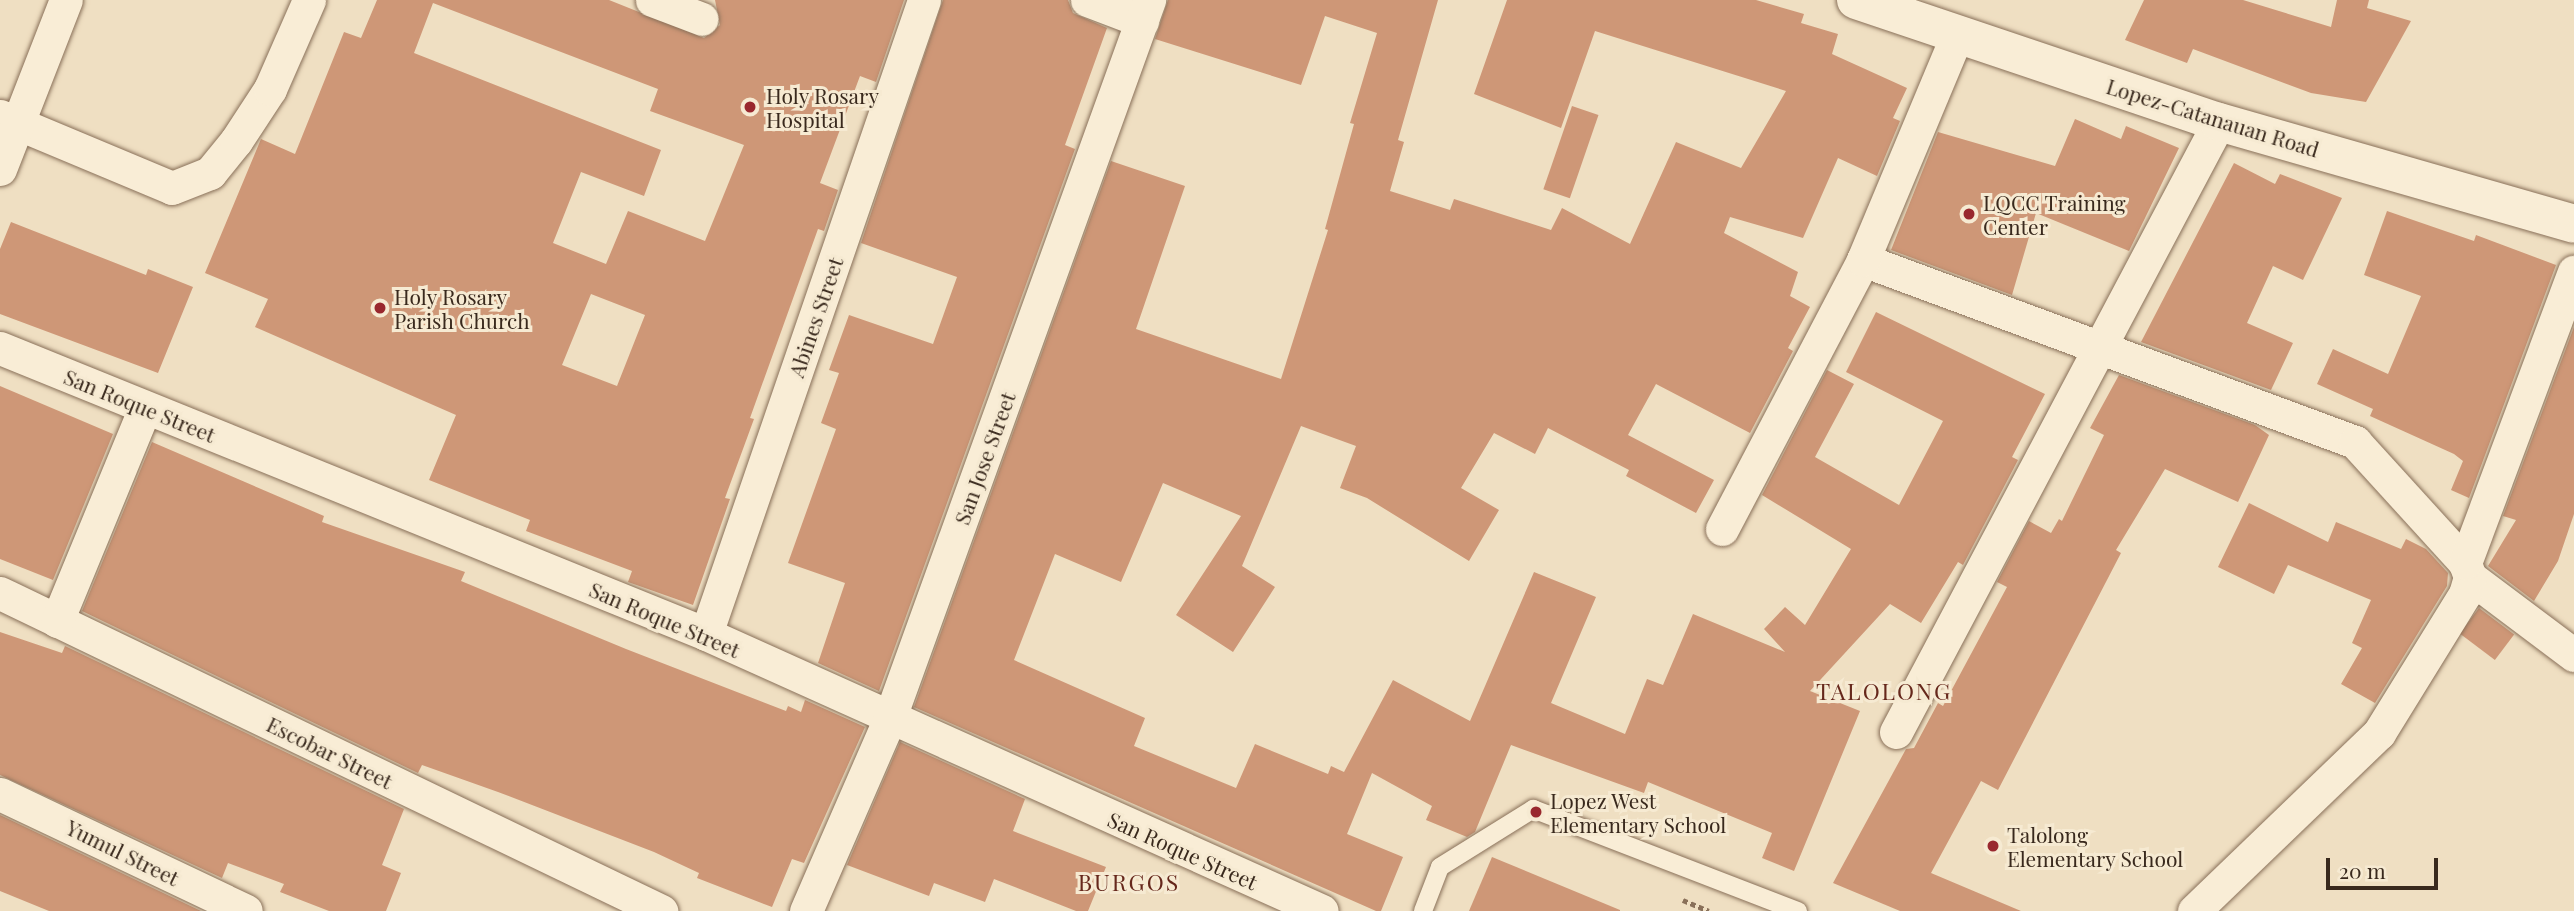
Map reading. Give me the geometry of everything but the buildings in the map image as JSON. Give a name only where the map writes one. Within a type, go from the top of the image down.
[{"type":"main road","name":"Lopez-Catanauan Road","points":[[1856,0],[2219,122],[2574,224]]},
{"type":"street","points":[[0,169],[10,120],[66,0]]},
{"type":"street","points":[[10,120],[172,188],[210,173],[270,89],[309,0]]},
{"type":"street","points":[[652,0],[702,19]]},
{"type":"street","name":"Abines Street","points":[[706,634],[924,0]]},
{"type":"street","points":[[1087,0],[1145,11]]},
{"type":"street","name":"San Jose Street","points":[[806,911],[889,720],[1145,11]]},
{"type":"street","points":[[1722,529],[1863,260],[1957,35]]},
{"type":"street","points":[[1896,732],[2104,346],[2219,122]]},
{"type":"street","points":[[1863,260],[2104,346],[2355,442],[2467,570],[2574,654]]},
{"type":"street","points":[[2194,911],[2379,733],[2465,594],[2467,570],[2574,272]]},
{"type":"street","name":"San Roque Street","points":[[0,348],[706,634],[889,720],[1322,911]]},
{"type":"street","points":[[57,621],[145,407]]},
{"type":"street","name":"Escobar Street","points":[[0,593],[661,911]]},
{"type":"street","name":"Yumul Street","points":[[0,794],[246,911]]},
{"type":"lane","points":[[1423,911],[1440,867],[1533,809],[1798,911]]},
{"type":"place","name":"Holy Rosary Hospital","points":[[750,107]]},
{"type":"place","name":"LQCC Training Center","points":[[1969,214]]},
{"type":"place","name":"Holy Rosary Parish Church","points":[[380,308]]},
{"type":"place","name":"Lopez West Elementary School","points":[[1536,812]]},
{"type":"place","name":"Talolong Elementary School","points":[[1993,846]]},
{"type":"district","name":"TALOLONG","points":[[1884,691]]},
{"type":"district","name":"BURGOS","points":[[1129,882]]}]
